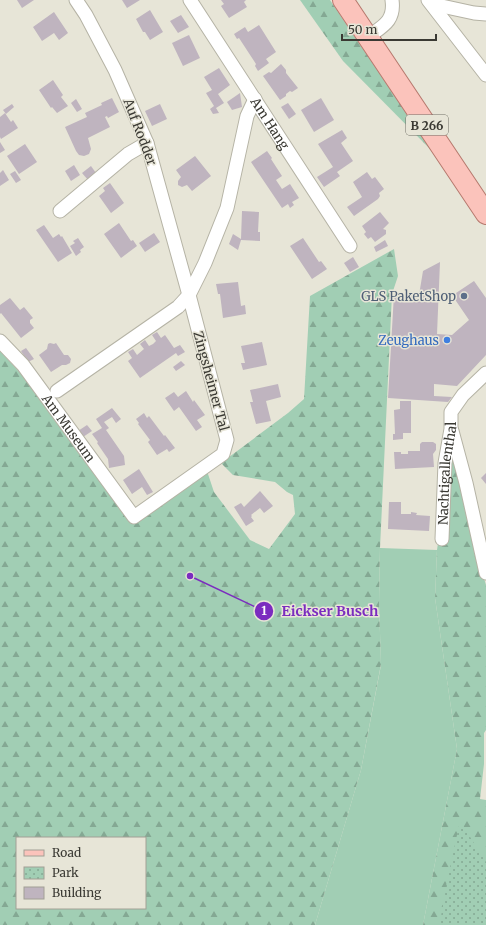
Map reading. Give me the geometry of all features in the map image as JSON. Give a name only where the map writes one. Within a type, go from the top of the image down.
[{"type":"main road","name":"B 266","points":[[343,0],[486,214]]},
{"type":"street","name":"Auf Rodder","points":[[76,0],[86,15],[115,70],[147,143],[189,295]]},
{"type":"street","name":"Am Hang","points":[[190,0],[350,246]]},
{"type":"street","points":[[368,36],[389,20],[392,11],[392,0]]},
{"type":"street","points":[[430,2],[474,13],[486,14]]},
{"type":"street","points":[[430,2],[486,74]]},
{"type":"street","points":[[57,391],[178,307],[189,295],[205,263],[227,208],[248,116],[255,99]]},
{"type":"street","points":[[60,211],[128,154],[147,143]]},
{"type":"street","name":"Zingsheimer Tal","points":[[134,517],[223,454],[226,440],[189,295]]},
{"type":"street","name":"Am Museum","points":[[0,341],[23,365],[134,517]]},
{"type":"street","name":"Nachtigallenthal","points":[[442,539],[444,463],[451,429],[451,412],[463,395],[486,373]]},
{"type":"street","points":[[451,429],[466,483],[486,573]]},
{"type":"green space","points":[[300,0],[330,0],[431,150],[343,61]]},
{"type":"green space","points":[[394,249],[398,276],[392,294],[380,548],[379,602],[381,664],[361,770],[315,925],[0,925],[0,351],[22,375],[131,517],[207,471],[214,492],[250,540],[269,549],[295,514],[293,495],[275,482],[233,475],[221,463],[288,413],[304,399],[310,296]]},
{"type":"green space","points":[[451,453],[456,453],[486,585],[486,730],[484,733],[484,764],[480,799],[486,800],[486,925],[423,925],[457,749],[435,598],[437,550]]},
{"type":"green space","points":[[380,548],[437,550],[435,598],[457,749],[423,925],[315,925],[361,770],[381,665],[379,602]]},
{"type":"green space","points":[[460,821],[486,862],[486,925],[440,925],[443,900]]},
{"type":"building","points":[[17,0],[34,0],[22,8]]},
{"type":"building","points":[[122,0],[140,0],[127,8]]},
{"type":"building","points":[[221,0],[246,0],[244,2],[247,7],[229,18],[221,6],[224,4]]},
{"type":"building","points":[[150,10],[163,32],[150,40],[145,32],[143,32],[136,19]]},
{"type":"building","points":[[54,12],[68,33],[59,40],[54,33],[42,41],[33,27]]},
{"type":"building","points":[[181,15],[189,27],[178,33],[170,21]]},
{"type":"building","points":[[259,25],[276,52],[266,59],[269,63],[258,71],[255,66],[256,64],[239,38],[237,39],[234,34],[245,27],[248,32]]},
{"type":"building","points":[[189,35],[200,58],[183,66],[172,43]]},
{"type":"building","points":[[281,64],[298,88],[292,92],[290,91],[280,100],[263,76],[269,72],[271,73]]},
{"type":"building","points":[[219,68],[230,85],[218,94],[224,103],[216,108],[219,113],[213,114],[210,109],[214,106],[206,93],[212,90],[204,77]]},
{"type":"building","points":[[53,80],[63,95],[61,97],[68,106],[57,113],[52,107],[51,108],[39,90]]},
{"type":"building","points":[[240,93],[242,107],[232,110],[227,102]]},
{"type":"building","points":[[112,98],[119,112],[108,118],[107,116],[105,117],[110,127],[88,138],[91,149],[89,154],[84,156],[79,155],[65,127],[87,117],[85,113],[102,105],[101,103]]},
{"type":"building","points":[[321,98],[334,120],[314,132],[301,110]]},
{"type":"building","points":[[76,99],[82,109],[77,112],[71,103]]},
{"type":"building","points":[[288,103],[296,114],[289,119],[281,107]]},
{"type":"building","points":[[12,104],[14,107],[6,114],[3,110]]},
{"type":"building","points":[[160,104],[167,119],[152,126],[145,111]]},
{"type":"building","points":[[5,113],[11,122],[13,120],[18,128],[1,139],[0,117]]},
{"type":"building","points":[[342,130],[347,138],[341,143],[353,161],[337,172],[340,176],[324,187],[317,177],[333,167],[318,144]]},
{"type":"building","points":[[0,142],[5,150],[0,153]]},
{"type":"building","points":[[25,144],[37,162],[19,174],[7,156]]},
{"type":"building","points":[[267,151],[282,176],[276,180],[282,189],[290,184],[299,198],[292,202],[294,205],[290,208],[288,204],[282,208],[251,162]]},
{"type":"building","points":[[195,156],[211,176],[192,191],[187,185],[182,187],[178,185],[178,181],[181,177],[176,170]]},
{"type":"building","points":[[74,165],[80,175],[71,181],[65,171]]},
{"type":"building","points":[[91,166],[96,173],[88,180],[82,173]]},
{"type":"building","points":[[3,170],[9,180],[0,186],[0,173]]},
{"type":"building","points":[[15,171],[21,180],[16,183],[10,174]]},
{"type":"building","points":[[367,172],[372,179],[375,177],[384,189],[379,193],[380,196],[378,199],[354,216],[347,207],[362,197],[353,182]]},
{"type":"building","points":[[110,183],[124,203],[111,213],[99,196],[105,191],[103,188]]},
{"type":"building","points":[[242,211],[259,212],[258,232],[260,232],[260,241],[241,240],[238,250],[229,244],[233,234],[241,239]]},
{"type":"building","points":[[380,212],[389,223],[383,229],[386,230],[386,234],[375,242],[371,237],[368,239],[364,234],[366,232],[362,226]]},
{"type":"building","points":[[119,223],[131,241],[133,240],[137,246],[121,258],[104,234]]},
{"type":"building","points":[[44,225],[53,238],[59,234],[61,237],[62,236],[72,253],[58,262],[36,230]]},
{"type":"building","points":[[154,233],[160,242],[145,252],[139,243]]},
{"type":"building","points":[[78,238],[84,247],[76,256],[70,246],[75,243],[73,241]]},
{"type":"building","points":[[303,238],[319,262],[321,261],[327,269],[312,279],[290,246]]},
{"type":"building","points":[[385,240],[388,246],[376,252],[374,247]]},
{"type":"building","points":[[353,257],[359,267],[350,272],[344,263]]},
{"type":"building","points":[[440,262],[437,334],[452,335],[469,320],[454,298],[456,293],[474,281],[486,298],[486,355],[457,386],[434,384],[434,396],[452,397],[448,402],[388,398],[394,294],[419,295],[423,271]]},
{"type":"building","points":[[238,282],[241,306],[245,305],[246,314],[223,318],[220,294],[218,294],[216,284]]},
{"type":"building","points":[[10,298],[20,310],[24,307],[33,318],[30,320],[30,323],[34,328],[21,338],[1,313],[0,314],[0,305]]},
{"type":"building","points":[[157,332],[161,338],[165,335],[174,348],[180,345],[185,352],[178,356],[176,353],[140,378],[128,361],[132,358],[128,352],[133,349],[137,355],[144,349],[140,344],[145,340],[149,346],[153,344],[156,341],[152,335]]},
{"type":"building","points":[[262,342],[267,365],[243,370],[241,363],[245,363],[241,346]]},
{"type":"building","points":[[56,343],[64,355],[68,355],[71,359],[70,363],[62,365],[51,372],[39,355],[47,349],[48,344]]},
{"type":"building","points":[[26,348],[34,359],[28,362],[21,351]]},
{"type":"building","points":[[181,361],[185,365],[176,371],[173,367]]},
{"type":"building","points":[[278,384],[281,397],[266,401],[271,421],[256,424],[250,402],[253,402],[250,390]]},
{"type":"building","points":[[186,391],[193,402],[194,400],[205,415],[197,420],[202,427],[196,431],[179,407],[174,411],[165,398],[174,392],[178,397]]},
{"type":"building","points":[[400,401],[411,401],[411,433],[403,433],[403,439],[393,440],[393,434],[395,434],[394,410],[400,409]]},
{"type":"building","points":[[112,408],[121,419],[116,423],[112,417],[104,422],[109,428],[106,430],[124,456],[125,465],[109,468],[108,459],[92,434],[102,428],[96,419]]},
{"type":"building","points":[[144,413],[147,418],[149,416],[175,448],[169,452],[167,449],[157,455],[148,442],[150,440],[136,419]]},
{"type":"building","points":[[87,425],[92,431],[83,437],[78,431]]},
{"type":"building","points":[[422,442],[433,442],[436,444],[436,450],[433,454],[434,467],[395,469],[394,452],[408,454],[408,451],[420,451],[420,444]]},
{"type":"building","points":[[139,469],[153,492],[147,495],[142,487],[132,494],[123,480]]},
{"type":"building","points":[[486,473],[486,484],[481,478]]},
{"type":"building","points":[[260,491],[273,506],[264,513],[260,508],[251,515],[254,521],[246,526],[234,507],[241,503],[244,507]]},
{"type":"building","points":[[389,502],[401,502],[401,514],[411,514],[411,512],[417,513],[416,515],[430,516],[429,531],[388,529]]},
{"type":"place","name":"GLS PaketShop","points":[[464,296]]},
{"type":"place","name":"Zeughaus","points":[[447,340]]},
{"type":"place","name":"Eickser Busch","points":[[190,576]]}]
